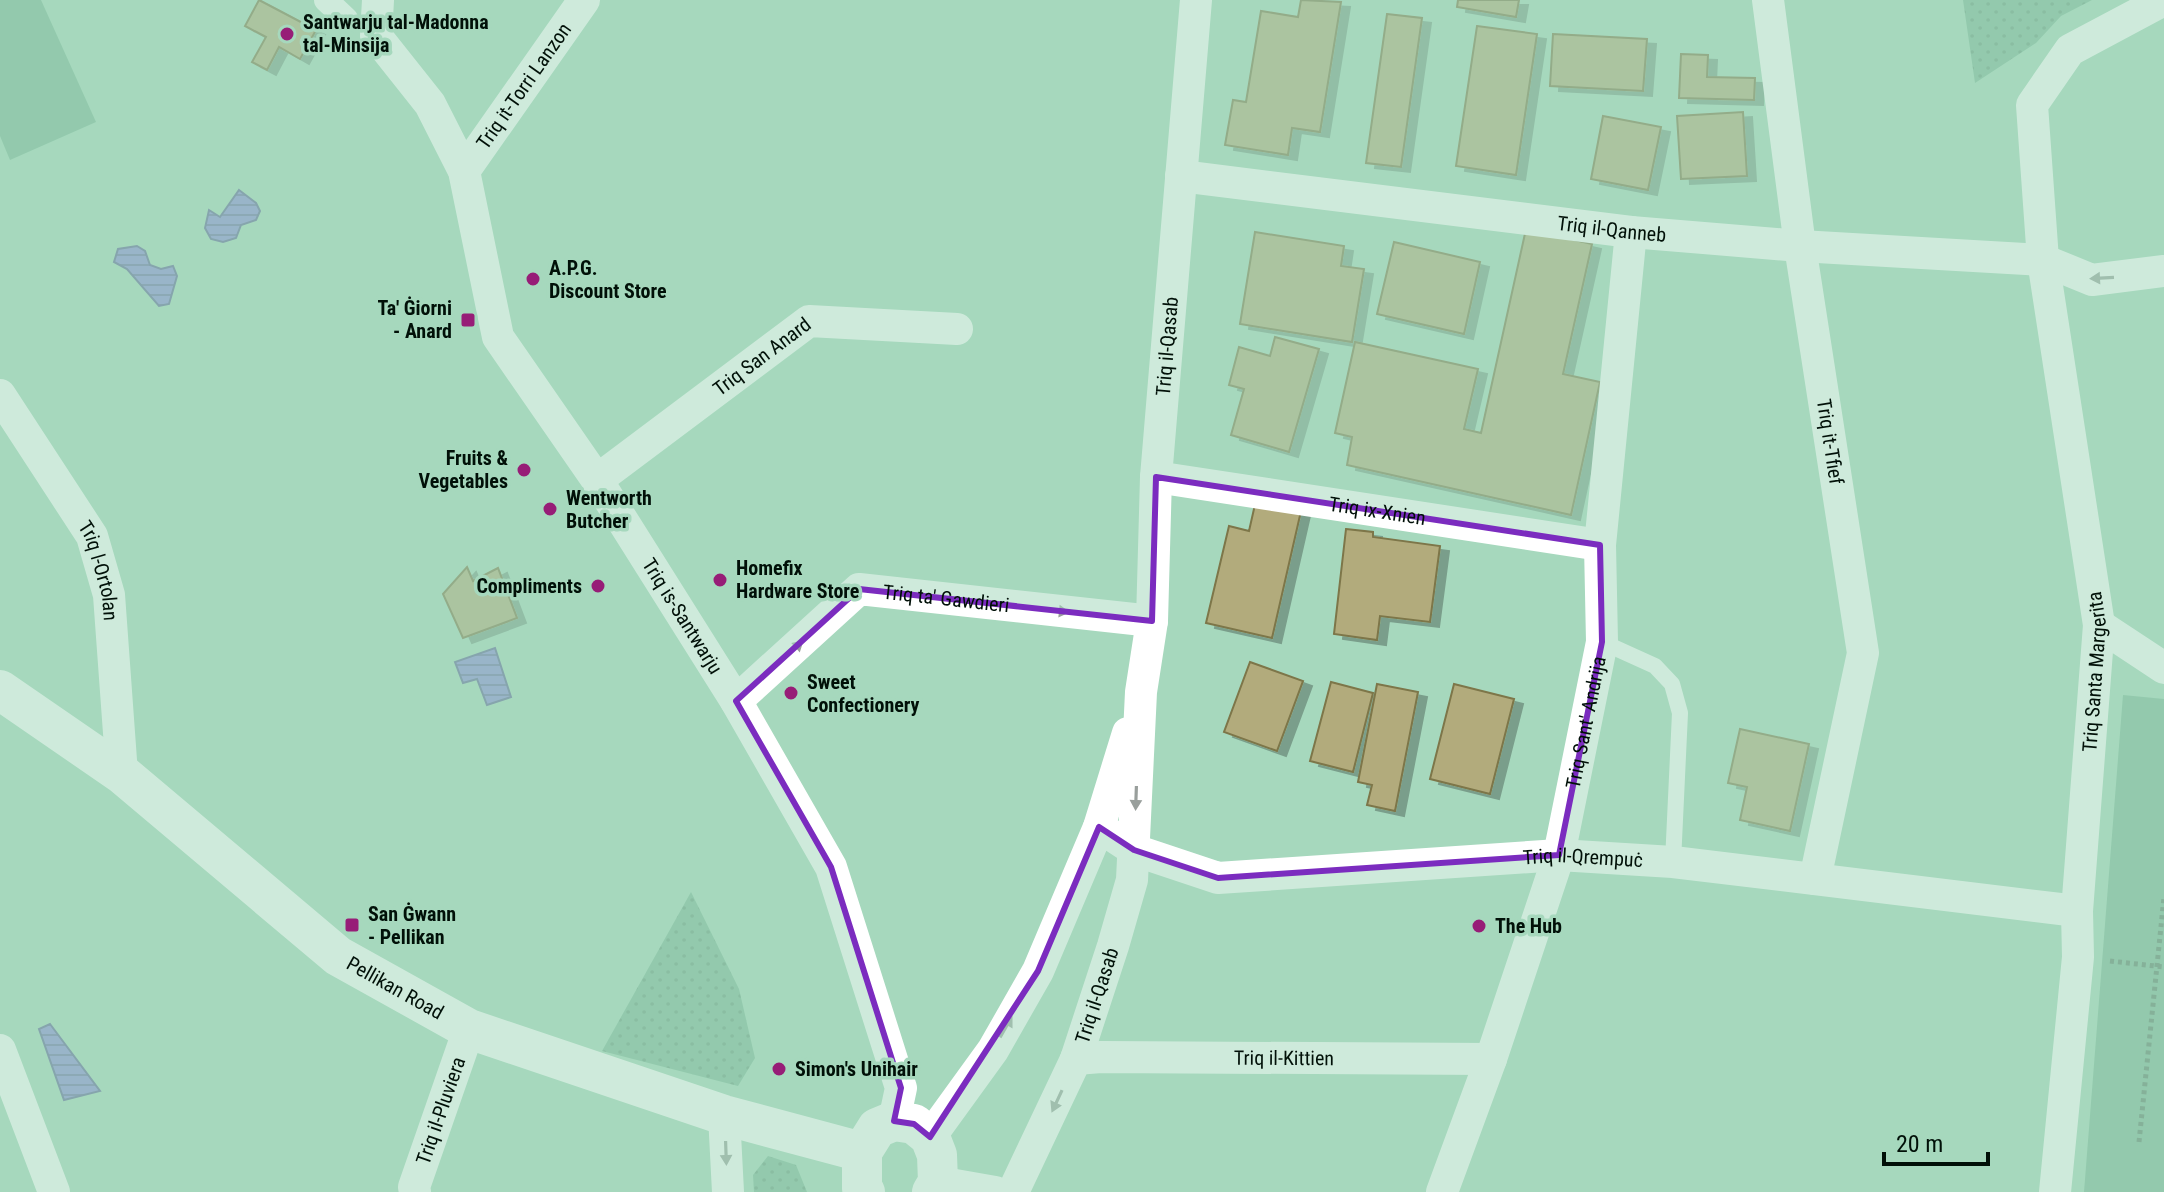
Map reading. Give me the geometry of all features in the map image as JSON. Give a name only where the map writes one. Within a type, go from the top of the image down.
[{"type":"street","points":[[326,0],[346,19]]},
{"type":"street","name":"Triq is-Santwarju","points":[[378,0],[376,36],[430,104],[464,171],[498,337],[597,480],[736,701],[831,867],[901,1088],[894,1121]]},
{"type":"street","name":"Triq it-Torri Lanzon","points":[[464,171],[584,0]]},
{"type":"street","name":"Triq il-Qasab","points":[[1013,1192],[1076,1059],[1132,880],[1141,692],[1152,621],[1156,477],[1196,0]]},
{"type":"street","name":"Triq it-Tfief","points":[[1768,0],[1800,246],[1863,653],[1815,879]]},
{"type":"street","name":"Triq Santa Margerita","points":[[2055,1192],[2078,957],[2077,911],[2099,625],[2043,260],[2032,105],[2070,50],[2164,0]]},
{"type":"street","name":"Triq il-Qanneb","points":[[1181,176],[1631,232],[1800,246],[2043,260],[2092,280],[2164,271]]},
{"type":"street","name":"Triq Sant' Andrija","points":[[1442,1192],[1491,1059],[1559,855],[1602,642],[1600,545],[1631,232]]},
{"type":"street","name":"Triq San Anard","points":[[597,480],[809,321],[957,329]]},
{"type":"street","name":"Triq l-Ortolan","points":[[0,395],[92,536],[109,595],[122,774]]},
{"type":"street","name":"Triq ix-Xnien","points":[[1156,477],[1600,545]]},
{"type":"street","name":"Triq ta' Gawdieri","points":[[736,701],[859,589],[1152,621]]},
{"type":"street","points":[[2099,625],[2164,668]]},
{"type":"street","name":"Pellikan Road","points":[[0,690],[122,774],[338,956],[469,1029],[724,1115],[862,1152]]},
{"type":"street","name":"Triq il-Qasab","points":[[930,1137],[993,1050],[1038,971],[1099,827],[1141,692]]},
{"type":"street","name":"Triq il-Qrempuċ","points":[[1099,827],[1134,850],[1218,878],[1559,855],[1673,862],[2077,911]]},
{"type":"street","name":"Triq il-Pluviera","points":[[415,1192],[414,1187],[469,1029]]},
{"type":"street","points":[[0,1050],[54,1192]]},
{"type":"street","name":"Triq il-Kittien","points":[[1076,1059],[1491,1059]]},
{"type":"street","points":[[724,1115],[728,1192]]},
{"type":"street","points":[[865,1192],[862,1188],[862,1152],[877,1128],[894,1121],[914,1124],[930,1137],[937,1155],[935,1187],[995,1192]]},
{"type":"lane","points":[[1602,642],[1655,666],[1672,684],[1680,713],[1673,862]]},
{"type":"path","points":[[2139,1142],[2160,967],[2164,897]]},
{"type":"path","points":[[2078,957],[2160,967]]},
{"type":"highlighted area","points":[[1156,477],[1600,545],[1602,642],[1559,855],[1218,878],[1134,850],[1099,827],[1038,971],[930,1137],[914,1124],[894,1121],[901,1088],[831,867],[736,701],[859,589],[1152,621]]},
{"type":"green space","points":[[0,0],[41,0],[96,122],[10,160],[0,136]]},
{"type":"green space","points":[[1963,0],[2092,0],[2061,16],[2036,43],[1975,83]]},
{"type":"green space","points":[[2123,695],[2164,699],[2164,1192],[2084,1192]]},
{"type":"green space","points":[[691,892],[739,989],[755,1058],[738,1086],[602,1051]]},
{"type":"green space","points":[[768,1156],[796,1165],[807,1192],[754,1192],[753,1175]]},
{"type":"water","points":[[239,190],[256,203],[260,211],[256,220],[241,225],[236,238],[223,242],[211,239],[205,228],[209,210],[220,217]]},
{"type":"water","points":[[137,246],[145,251],[150,265],[161,269],[173,266],[177,276],[169,304],[159,306],[127,269],[114,262],[118,249]]},
{"type":"water","points":[[495,648],[511,697],[487,705],[477,679],[463,683],[455,662]]},
{"type":"water","points":[[50,1024],[100,1091],[64,1100],[39,1029]]},
{"type":"building","name":"Santwarju tal-Madonna tal-Minsija","points":[[259,0],[316,30],[300,59],[279,47],[267,70],[252,62],[266,37],[245,26]]},
{"type":"building","points":[[1301,0],[1341,2],[1320,132],[1292,128],[1288,155],[1225,145],[1233,100],[1246,102],[1261,11],[1298,17]]},
{"type":"building","points":[[1458,0],[1519,0],[1516,17],[1457,7]]},
{"type":"building","points":[[1387,14],[1422,18],[1401,167],[1366,163]]},
{"type":"building","points":[[1477,26],[1537,34],[1516,175],[1456,166]]},
{"type":"building","points":[[1553,34],[1647,39],[1643,91],[1550,86]]},
{"type":"building","points":[[1681,54],[1708,55],[1707,77],[1755,78],[1754,100],[1679,98]]},
{"type":"building","points":[[1743,112],[1747,176],[1681,179],[1677,116]]},
{"type":"building","points":[[1603,116],[1661,127],[1648,190],[1591,179]]},
{"type":"building","points":[[1526,229],[1592,244],[1563,374],[1600,382],[1571,515],[1347,465],[1352,437],[1335,433],[1355,342],[1478,369],[1464,429],[1481,433]]},
{"type":"building","points":[[1255,232],[1344,246],[1341,266],[1364,269],[1352,342],[1240,324]]},
{"type":"building","points":[[1394,242],[1480,262],[1464,334],[1377,314]]},
{"type":"building","points":[[1275,337],[1319,349],[1289,452],[1231,435],[1244,389],[1229,385],[1239,347],[1270,356]]},
{"type":"building","points":[[1256,500],[1301,511],[1272,638],[1206,623],[1229,526],[1249,531]]},
{"type":"building","points":[[1346,529],[1373,532],[1373,537],[1440,546],[1430,622],[1380,616],[1377,640],[1334,634]]},
{"type":"building","points":[[467,567],[473,581],[498,568],[517,618],[463,638],[443,594]]},
{"type":"building","points":[[1250,662],[1303,681],[1277,751],[1224,732]]},
{"type":"building","points":[[1331,682],[1373,693],[1353,772],[1310,761]]},
{"type":"building","points":[[1377,684],[1418,692],[1395,811],[1367,805],[1372,785],[1358,782]]},
{"type":"building","points":[[1454,684],[1514,699],[1490,794],[1430,779]]},
{"type":"building","points":[[1740,729],[1809,744],[1790,831],[1740,820],[1747,787],[1728,783]]},
{"type":"place","name":"Santwarju tal-Madonna tal-Minsija","points":[[287,34]]},
{"type":"place","name":"A.P.G. Discount Store","points":[[533,279]]},
{"type":"place","name":"Ta' Ġiorni - Anard","points":[[468,320]]},
{"type":"place","name":"Fruits & Vegetables","points":[[524,470]]},
{"type":"place","name":"Wentworth Butcher","points":[[550,509]]},
{"type":"place","name":"Homefix Hardware Store","points":[[720,580]]},
{"type":"place","name":"Compliments","points":[[598,586]]},
{"type":"place","name":"Sweet Confectionery","points":[[791,693]]},
{"type":"place","name":"San Ġwann - Pellikan","points":[[352,925]]},
{"type":"place","name":"The Hub","points":[[1479,926]]},
{"type":"place","name":"Simon's Unihair","points":[[779,1069]]}]
